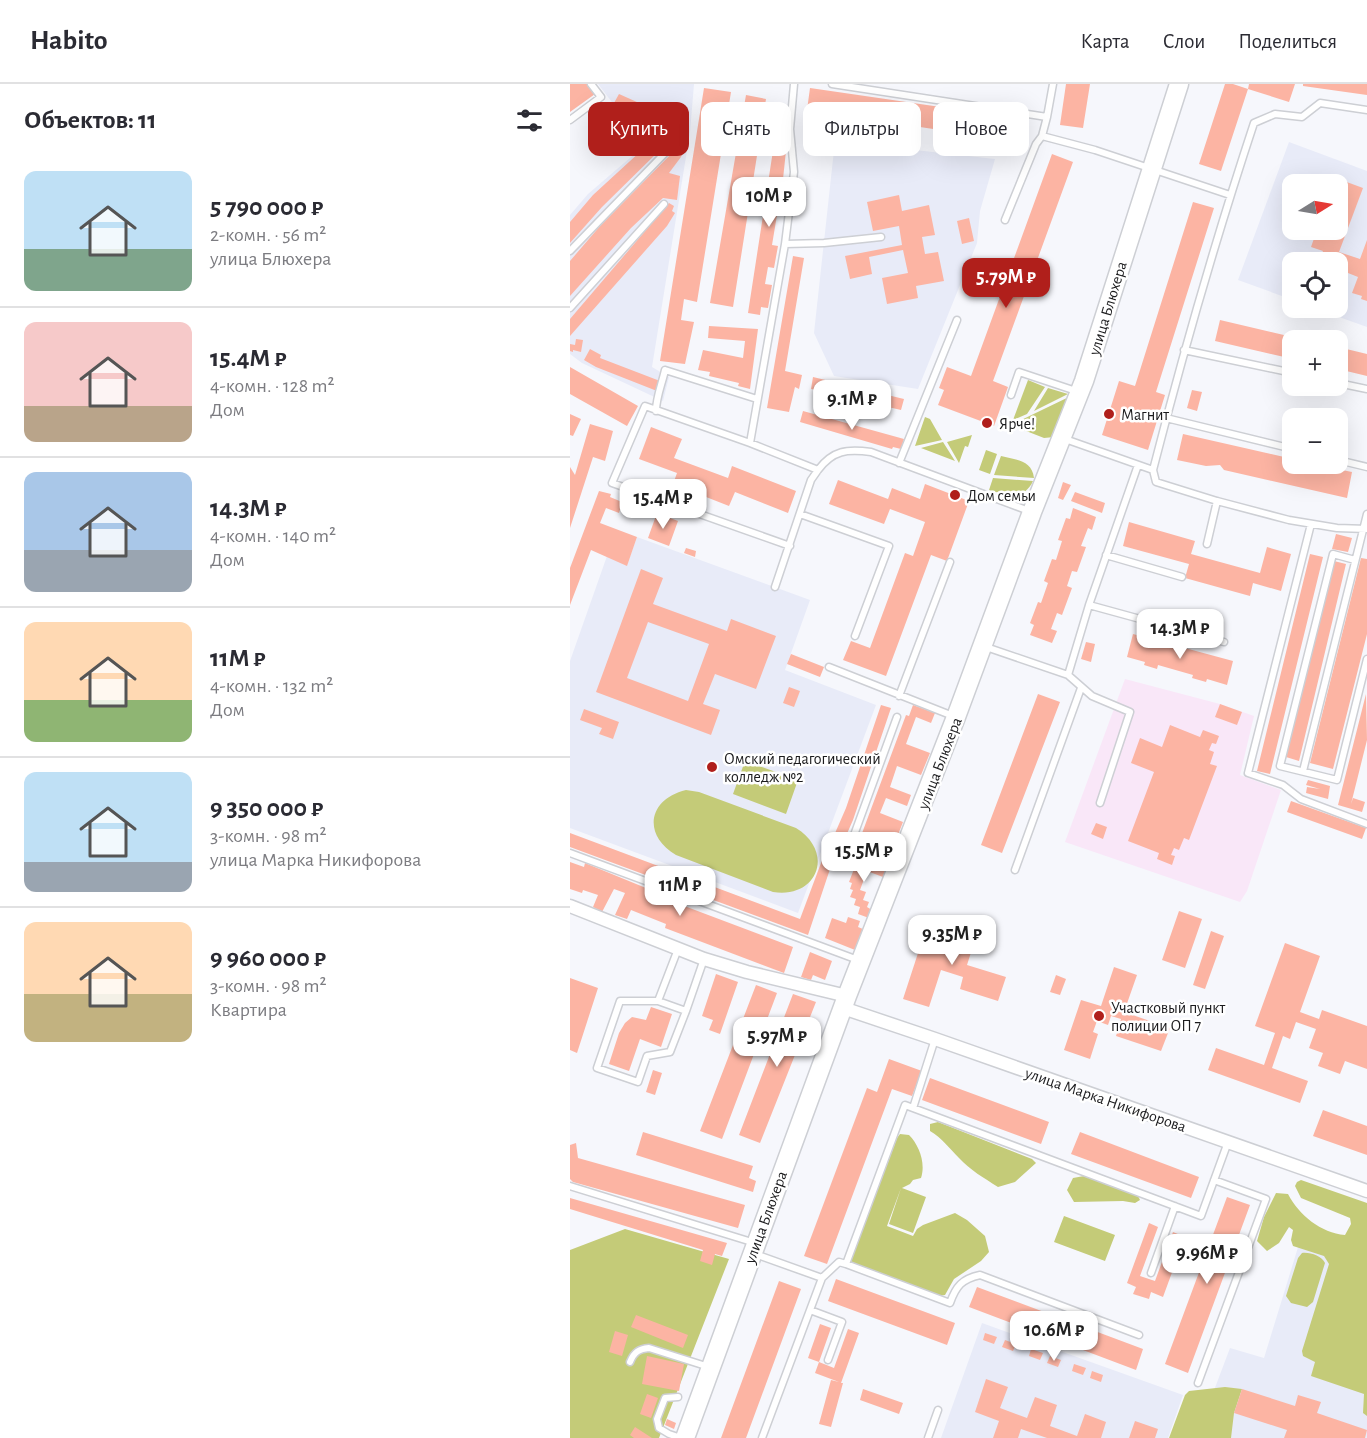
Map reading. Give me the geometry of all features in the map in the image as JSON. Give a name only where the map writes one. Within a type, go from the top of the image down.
[{"type":"street","name":"улица Блюхера","points":[[685,1438],[845,1002],[956,717],[1032,512],[1080,393],[1179,84]]},
{"type":"street","name":"улица Марка Никифорова","points":[[570,906],[704,959],[845,1002],[935,1039],[1367,1191]]},
{"type":"lane","points":[[570,120],[601,97],[591,84]]},
{"type":"lane","points":[[750,443],[785,244],[794,172],[790,129],[794,84]]},
{"type":"lane","points":[[832,84],[1047,117]]},
{"type":"lane","points":[[1005,220],[1036,144],[1042,136],[1053,84]]},
{"type":"lane","points":[[1365,529],[1336,528],[1289,520],[1217,501],[1156,482],[1153,470],[1184,350],[1254,123],[1275,114],[1302,117],[1320,103],[1367,110]]},
{"type":"lane","points":[[1042,136],[1151,168],[1165,175],[1230,195]]},
{"type":"lane","points":[[570,251],[662,156]]},
{"type":"lane","points":[[570,308],[664,204]]},
{"type":"lane","points":[[785,244],[824,243],[881,237]]},
{"type":"lane","points":[[899,463],[957,320]]},
{"type":"lane","points":[[1184,350],[1282,371]]},
{"type":"lane","points":[[656,411],[656,400],[660,394],[665,370],[757,399]]},
{"type":"lane","points":[[1011,395],[1019,372],[1080,393]]},
{"type":"lane","points":[[1348,385],[1367,389]]},
{"type":"lane","points":[[790,546],[612,483],[645,406],[818,470]]},
{"type":"lane","points":[[1166,418],[1282,446]]},
{"type":"lane","points":[[1062,438],[1153,470]]},
{"type":"lane","points":[[775,587],[812,480],[827,459],[839,453],[854,450],[871,452],[1032,512]]},
{"type":"lane","points":[[1348,462],[1367,466]]},
{"type":"lane","points":[[1068,675],[1089,605],[1138,465]]},
{"type":"lane","points":[[1207,544],[1217,501]]},
{"type":"lane","points":[[800,514],[889,546],[855,636]]},
{"type":"lane","points":[[1303,771],[1367,514]]},
{"type":"lane","points":[[1311,524],[1248,773],[1283,785],[1301,799],[1367,824]]},
{"type":"lane","points":[[1358,549],[1367,551]]},
{"type":"lane","points":[[1355,560],[1333,554],[1280,766],[1337,780],[1367,659]]},
{"type":"lane","points":[[1106,555],[1182,577]]},
{"type":"lane","points":[[899,696],[951,562]]},
{"type":"lane","points":[[1089,605],[1224,642]]},
{"type":"lane","points":[[982,645],[1068,675],[1092,696],[1130,712],[1100,803]]},
{"type":"lane","points":[[829,667],[956,717]]},
{"type":"lane","points":[[1015,870],[1081,688]]},
{"type":"lane","points":[[897,717],[850,846],[900,862]]},
{"type":"lane","points":[[570,853],[861,961]]},
{"type":"lane","points":[[658,1001],[678,948]]},
{"type":"lane","points":[[686,1011],[658,1001],[620,1001],[597,1068],[638,1082],[647,1056],[670,1052],[686,1011],[704,959]]},
{"type":"lane","points":[[913,1108],[935,1039]]},
{"type":"lane","points":[[846,1264],[905,1105],[1201,1216],[1228,1142]]},
{"type":"lane","points":[[1198,1383],[1266,1199],[1214,1180]]},
{"type":"lane","points":[[570,1186],[754,1248],[822,1278]]},
{"type":"lane","points":[[1151,1273],[1175,1206]]},
{"type":"lane","points":[[762,1438],[822,1278],[838,1262],[950,1303],[955,1288],[966,1279],[980,1275],[1140,1335]]},
{"type":"lane","points":[[810,1310],[842,1322],[828,1360]]},
{"type":"lane","points":[[630,1362],[633,1354],[649,1348],[710,1367]]},
{"type":"lane","points":[[678,1397],[665,1398],[657,1419],[659,1428],[681,1438]]},
{"type":"lane","points":[[928,1438],[938,1410]]},
{"type":"shaded area","points":[[598,84],[694,84],[689,138],[689,102],[612,102]]},
{"type":"shaded area","points":[[1289,142],[1367,171],[1367,327],[1342,318],[1348,318],[1348,252],[1282,252],[1282,296],[1238,280]]},
{"type":"shaded area","points":[[921,151],[933,152],[933,156],[995,159],[980,211],[977,243],[918,389],[834,376],[814,333],[833,156],[921,156]]},
{"type":"shaded area","points":[[632,156],[686,156],[652,367],[669,377],[663,401],[582,363],[570,354],[570,215],[588,194]]},
{"type":"shaded area","name":"Омский педагогический колледж №2","points":[[637,537],[810,600],[785,670],[876,705],[798,913],[570,828],[570,661],[607,556],[627,565]]},
{"type":"shaded area","points":[[1125,679],[1220,704],[1254,716],[1240,775],[1281,790],[1247,891],[1240,902],[1065,842]]},
{"type":"shaded area","points":[[1303,1231],[1367,1256],[1367,1438],[1196,1438],[1230,1348],[1264,1358]]},
{"type":"shaded area","points":[[982,1323],[1183,1395],[1168,1438],[941,1438]]},
{"type":"green space","points":[[1028,380],[1045,387],[1027,414],[1013,420]]},
{"type":"green space","points":[[1048,388],[1068,394],[1034,411]]},
{"type":"green space","points":[[1073,395],[1054,437],[1044,438],[1011,425]]},
{"type":"green space","points":[[925,417],[930,419],[942,440],[915,446]]},
{"type":"green space","points":[[972,435],[968,447],[965,446],[959,463],[947,442]]},
{"type":"green space","points":[[943,442],[955,461],[921,448]]},
{"type":"green space","points":[[986,450],[997,454],[990,474],[979,470]]},
{"type":"green space","points":[[1001,456],[1027,464],[1034,478],[994,475]]},
{"type":"green space","points":[[993,478],[1033,481],[1025,492],[1008,495],[989,490]]},
{"type":"green space","points":[[745,761],[798,780],[786,814],[733,794]]},
{"type":"green space","points":[[686,790],[699,792],[796,828],[808,838],[815,849],[818,861],[816,872],[810,881],[801,888],[789,892],[773,892],[676,855],[665,847],[654,828],[657,809],[673,795]]},
{"type":"green space","points":[[938,1122],[1032,1159],[1036,1163],[1015,1182],[998,1187],[977,1174],[930,1131],[930,1124]]},
{"type":"green space","points":[[900,1134],[909,1135],[913,1139],[919,1149],[923,1166],[921,1178],[913,1180],[902,1188],[926,1197],[913,1233],[889,1224],[901,1188],[887,1226],[913,1236],[923,1225],[955,1213],[985,1236],[989,1252],[981,1261],[954,1279],[945,1295],[938,1296],[850,1263]]},
{"type":"green space","points":[[1084,1176],[1138,1196],[1140,1200],[1135,1203],[1123,1201],[1074,1202],[1067,1190],[1073,1178]]},
{"type":"green space","points":[[1301,1180],[1367,1203],[1367,1416],[1363,1413],[1364,1394],[1311,1376],[1315,1362],[1303,1356],[1302,1351],[1329,1264],[1324,1256],[1293,1246],[1291,1240],[1293,1230],[1289,1227],[1279,1243],[1267,1251],[1257,1241],[1264,1217],[1276,1193],[1288,1194],[1298,1209],[1319,1227],[1345,1235],[1351,1224],[1350,1218],[1301,1198],[1295,1186]]},
{"type":"green space","points":[[1064,1216],[1115,1235],[1105,1261],[1054,1242]]},
{"type":"green space","points":[[625,1229],[729,1259],[659,1438],[570,1438],[570,1250]]},
{"type":"green space","points":[[1302,1253],[1315,1255],[1325,1263],[1313,1302],[1307,1307],[1291,1303],[1286,1296],[1298,1258]]},
{"type":"green space","points":[[1225,1387],[1242,1389],[1234,1413],[1231,1438],[1169,1438],[1185,1395],[1189,1391]]},
{"type":"building","points":[[570,84],[587,84],[595,94],[570,112]]},
{"type":"building","points":[[1066,84],[1090,84],[1083,128],[1060,125]]},
{"type":"building","points":[[1225,84],[1248,89],[1221,171],[1199,164]]},
{"type":"building","points":[[1249,84],[1295,84],[1289,102],[1248,89]]},
{"type":"building","points":[[1303,84],[1367,84],[1367,95],[1303,86]]},
{"type":"building","points":[[704,88],[731,92],[729,102],[702,102]]},
{"type":"building","points":[[810,88],[906,102],[808,102]]},
{"type":"building","points":[[619,94],[637,102],[615,102]]},
{"type":"building","points":[[746,95],[766,99],[766,102],[745,102]]},
{"type":"building","points":[[921,104],[933,106],[933,129],[921,127]]},
{"type":"building","points":[[701,107],[701,156],[721,156],[697,302],[684,299],[681,320],[694,322],[685,364],[660,361]]},
{"type":"building","points":[[1052,154],[1073,162],[993,381],[1008,387],[994,426],[938,405],[944,390],[939,388],[947,367],[971,376]]},
{"type":"building","points":[[635,156],[654,156],[602,207],[570,243],[570,222],[593,195]]},
{"type":"building","points":[[669,156],[681,156],[669,173],[680,176],[677,200],[663,198],[631,228],[570,296],[570,261],[600,226]]},
{"type":"building","points":[[735,156],[757,156],[733,307],[710,303]]},
{"type":"building","points":[[772,156],[785,156],[772,245],[778,246],[774,268],[768,267],[765,284],[772,285],[768,308],[761,307],[760,315],[748,313]]},
{"type":"building","points":[[1348,182],[1363,188],[1348,228]]},
{"type":"building","points":[[899,195],[902,211],[929,205],[935,235],[922,237],[925,254],[938,252],[944,281],[916,286],[918,298],[887,304],[882,278],[908,273],[903,250],[869,257],[872,274],[850,279],[845,256],[902,245],[899,226],[873,231],[867,202]]},
{"type":"building","points":[[1193,202],[1214,208],[1156,392],[1165,395],[1148,450],[1102,435],[1119,381],[1135,386]]},
{"type":"building","points":[[669,203],[674,206],[672,211],[675,213],[667,226],[570,336],[570,319]]},
{"type":"building","points":[[969,218],[974,241],[962,244],[957,221]]},
{"type":"building","points":[[1313,240],[1344,240],[1339,252],[1323,252],[1311,247]]},
{"type":"building","points":[[1367,240],[1367,301],[1361,299],[1362,296],[1352,293],[1358,277],[1348,273],[1348,255],[1360,259]]},
{"type":"building","points":[[793,256],[804,258],[785,371],[802,375],[799,389],[795,387],[789,412],[767,408]]},
{"type":"building","points":[[1220,320],[1282,335],[1282,356],[1215,341]]},
{"type":"building","points":[[709,326],[758,329],[750,389],[738,386],[739,383],[709,376],[710,372],[698,370],[703,350],[743,358],[745,341],[708,338]]},
{"type":"building","points":[[576,339],[583,340],[581,352],[570,351],[570,344],[575,345]]},
{"type":"building","points":[[590,349],[601,355],[600,358],[660,381],[657,391],[584,360]]},
{"type":"building","points":[[1348,349],[1367,354],[1367,376],[1348,371]]},
{"type":"building","points":[[570,367],[638,406],[627,426],[570,394]]},
{"type":"building","points":[[813,377],[904,399],[901,410],[811,389]]},
{"type":"building","points":[[1192,390],[1202,392],[1197,411],[1187,408]]},
{"type":"building","points":[[803,411],[904,439],[901,449],[893,447],[892,449],[800,422]]},
{"type":"building","points":[[570,414],[581,419],[573,436],[570,435]]},
{"type":"building","points":[[590,424],[613,431],[605,461],[593,457],[570,528],[570,467],[575,475]]},
{"type":"building","points":[[651,427],[682,439],[674,458],[728,478],[732,466],[796,491],[788,513],[735,492],[729,506],[673,484],[677,473],[639,459]]},
{"type":"building","points":[[1183,434],[1282,456],[1282,474],[1348,474],[1348,471],[1352,472],[1347,498],[1224,470],[1220,465],[1206,466],[1177,460]]},
{"type":"building","points":[[838,480],[888,499],[892,488],[920,499],[925,484],[969,501],[947,561],[931,555],[886,676],[843,660],[851,641],[870,648],[905,553],[913,556],[925,522],[890,509],[884,524],[829,504]]},
{"type":"building","points":[[1063,482],[1071,485],[1063,500],[1058,498]]},
{"type":"building","points":[[599,491],[611,494],[610,497],[622,502],[619,513],[606,508],[600,523],[637,537],[627,566],[591,550],[570,605],[570,568]]},
{"type":"building","points":[[1075,492],[1105,503],[1102,513],[1071,501]]},
{"type":"building","points":[[1073,508],[1096,517],[1092,530],[1088,528],[1081,546],[1086,547],[1077,572],[1072,571],[1067,586],[1072,588],[1062,615],[1057,613],[1051,629],[1057,631],[1052,643],[1030,635],[1034,625],[1030,623],[1038,602],[1041,603],[1048,583],[1044,581],[1052,559],[1056,560],[1062,541],[1058,540],[1066,518],[1070,519]]},
{"type":"building","points":[[657,513],[678,521],[669,546],[648,538]]},
{"type":"building","points":[[1129,522],[1195,541],[1191,554],[1260,573],[1267,547],[1291,554],[1281,591],[1253,583],[1250,596],[1185,578],[1189,564],[1123,546]]},
{"type":"building","points":[[1336,534],[1352,538],[1348,552],[1332,549]]},
{"type":"building","points":[[686,548],[696,551],[695,557],[684,553]]},
{"type":"building","points":[[1310,554],[1323,557],[1270,774],[1257,771]]},
{"type":"building","points":[[1361,558],[1367,559],[1367,634],[1333,769],[1310,763]]},
{"type":"building","points":[[1334,561],[1346,564],[1299,761],[1286,757]]},
{"type":"building","name":"Омский педагогический колледж №2","points":[[641,569],[663,578],[653,604],[727,631],[731,619],[776,636],[756,689],[715,674],[703,704],[720,710],[711,735],[596,692]],"holes":[[[648,622],[709,644],[688,701],[627,678]]]},
{"type":"building","points":[[1133,634],[1233,661],[1227,685],[1207,679],[1206,682],[1192,678],[1193,675],[1158,665],[1157,669],[1144,665],[1145,662],[1127,657]]},
{"type":"building","points":[[1086,642],[1095,644],[1091,662],[1081,659]]},
{"type":"building","points":[[791,654],[824,667],[820,677],[787,664]]},
{"type":"building","points":[[789,687],[800,691],[794,707],[783,703]]},
{"type":"building","points":[[1038,694],[1060,702],[1002,853],[981,845]]},
{"type":"building","points":[[1366,694],[1367,740],[1351,804],[1353,798],[1365,802],[1362,812],[1338,805]]},
{"type":"building","points":[[1220,704],[1242,712],[1237,725],[1215,717]]},
{"type":"building","points":[[881,705],[891,708],[853,820],[842,845],[832,840],[846,808]]},
{"type":"building","points":[[913,705],[935,713],[931,723],[916,717],[906,744],[930,753],[921,775],[897,766],[890,787],[911,795],[907,806],[886,798],[880,813],[903,822],[894,845],[874,838],[871,848],[858,844],[906,715],[909,716]]},
{"type":"building","points":[[584,709],[619,722],[613,739],[599,734],[602,728],[580,720]]},
{"type":"building","points":[[1170,725],[1200,737],[1203,730],[1219,736],[1216,744],[1212,743],[1209,750],[1214,752],[1210,764],[1217,766],[1189,840],[1184,838],[1179,850],[1174,848],[1171,855],[1175,856],[1172,865],[1157,859],[1159,853],[1128,841],[1154,772],[1131,763],[1140,738],[1162,747]]},
{"type":"building","points":[[1308,780],[1330,786],[1328,799],[1306,793],[1307,787],[1320,789],[1306,785]]},
{"type":"building","points":[[1291,801],[1366,828],[1362,839],[1287,812]]},
{"type":"building","points":[[1096,823],[1107,827],[1103,839],[1091,834]]},
{"type":"building","points":[[570,833],[800,919],[827,847],[836,851],[808,935],[570,847]]},
{"type":"building","points":[[859,856],[887,867],[883,877],[867,871],[860,890],[866,892],[863,900],[869,902],[867,907],[872,910],[869,918],[858,914],[860,907],[854,905],[856,899],[850,897],[853,890],[850,889],[852,883],[849,882]]},
{"type":"building","points":[[570,862],[584,867],[585,863],[680,902],[679,904],[793,947],[784,973],[665,928],[666,924],[631,910],[627,919],[615,915],[625,893],[614,889],[602,912],[593,907],[598,895],[570,889]]},
{"type":"building","points":[[1179,911],[1202,919],[1185,968],[1162,960]]},
{"type":"building","points":[[952,915],[980,924],[967,965],[1006,977],[998,1001],[960,989],[963,977],[941,970],[929,1007],[903,999],[920,947],[940,954]]},
{"type":"building","points":[[848,917],[860,921],[858,927],[863,929],[855,950],[825,938],[832,918],[846,923]]},
{"type":"building","points":[[1211,931],[1224,936],[1205,989],[1193,985]]},
{"type":"building","points":[[1285,943],[1320,956],[1300,1012],[1319,1019],[1322,1010],[1367,1026],[1367,1069],[1345,1061],[1340,1074],[1318,1066],[1323,1053],[1309,1048],[1316,1029],[1296,1022],[1290,1039],[1283,1036],[1272,1068],[1308,1081],[1300,1103],[1208,1070],[1216,1048],[1264,1065],[1275,1033],[1255,1026]]},
{"type":"building","points":[[810,952],[832,961],[825,980],[813,975],[811,980],[801,977]]},
{"type":"building","points":[[1114,967],[1137,975],[1124,1012],[1170,1028],[1161,1051],[1116,1036],[1121,1019],[1111,1016],[1108,1025],[1097,1021],[1093,1032],[1098,1034],[1090,1059],[1064,1050],[1081,1000],[1101,1006]]},
{"type":"building","points":[[716,974],[738,982],[720,1034],[709,1030],[713,1020],[702,1016]]},
{"type":"building","points":[[1056,975],[1066,979],[1060,995],[1050,992]]},
{"type":"building","points":[[570,978],[598,988],[577,1053],[570,1050]]},
{"type":"building","points":[[756,985],[777,993],[722,1139],[700,1131]]},
{"type":"building","points":[[793,994],[816,1002],[760,1143],[739,1135]]},
{"type":"building","points":[[651,1007],[672,1014],[661,1047],[640,1039],[629,1071],[609,1064],[619,1033],[625,1023],[632,1017],[646,1020]]},
{"type":"building","points":[[889,1059],[922,1071],[912,1096],[892,1089],[827,1264],[804,1256],[867,1088],[877,1092]]},
{"type":"building","points":[[653,1070],[662,1073],[655,1095],[646,1092]]},
{"type":"building","points":[[930,1078],[1049,1122],[1041,1144],[922,1100]]},
{"type":"building","points":[[1323,1110],[1367,1126],[1367,1155],[1313,1136]]},
{"type":"building","points":[[643,1132],[753,1166],[749,1178],[756,1181],[753,1192],[636,1155]]},
{"type":"building","points":[[1080,1132],[1199,1177],[1191,1198],[1071,1154]]},
{"type":"building","points":[[576,1143],[578,1158],[745,1205],[738,1228],[573,1182],[570,1179],[570,1145]]},
{"type":"building","points":[[1227,1197],[1250,1205],[1188,1373],[1165,1364]]},
{"type":"building","points":[[570,1198],[727,1243],[722,1256],[715,1254],[712,1265],[700,1261],[703,1250],[570,1209]]},
{"type":"building","points":[[1149,1223],[1158,1227],[1140,1276],[1155,1281],[1173,1232],[1185,1237],[1163,1297],[1151,1292],[1149,1299],[1133,1294],[1136,1287],[1127,1283]]},
{"type":"building","points":[[836,1279],[955,1323],[947,1345],[828,1301]]},
{"type":"building","points":[[779,1281],[801,1289],[746,1438],[721,1438]]},
{"type":"building","points":[[977,1287],[1143,1349],[1136,1370],[969,1307]]},
{"type":"building","points":[[636,1315],[688,1335],[683,1348],[631,1327]]},
{"type":"building","points":[[820,1324],[831,1328],[819,1362],[808,1358]]},
{"type":"building","points":[[848,1329],[859,1333],[841,1383],[843,1383],[831,1427],[819,1424],[831,1380],[839,1382],[815,1373],[819,1362],[834,1368]]},
{"type":"building","points":[[615,1331],[628,1335],[622,1356],[609,1352]]},
{"type":"building","points":[[985,1333],[997,1337],[994,1344],[983,1340]]},
{"type":"building","points":[[1005,1340],[1016,1344],[1013,1351],[1002,1347]]},
{"type":"building","points":[[1031,1349],[1043,1353],[1040,1360],[1029,1356]]},
{"type":"building","points":[[647,1356],[684,1364],[679,1391],[642,1384]]},
{"type":"building","points":[[1050,1356],[1061,1360],[1058,1367],[1047,1363]]},
{"type":"building","points":[[1074,1364],[1086,1368],[1083,1375],[1072,1371]]},
{"type":"building","points":[[1092,1371],[1103,1375],[1101,1382],[1090,1378]]},
{"type":"building","points":[[986,1379],[1008,1387],[1000,1408],[1027,1418],[1035,1397],[1057,1405],[1050,1426],[1077,1436],[1085,1414],[1106,1422],[1101,1438],[1047,1438],[1021,1429],[1018,1438],[993,1438],[999,1421],[975,1412]]},
{"type":"building","points":[[863,1389],[903,1403],[899,1414],[860,1400]]},
{"type":"building","points":[[1242,1389],[1295,1406],[1298,1395],[1321,1402],[1317,1413],[1367,1430],[1365,1438],[1284,1438],[1287,1430],[1234,1413]]},
{"type":"building","points":[[647,1394],[658,1398],[651,1418],[640,1414]]},
{"type":"building","points":[[667,1419],[676,1423],[674,1429],[665,1425]]},
{"type":"building","points":[[1135,1421],[1158,1429],[1155,1438],[1129,1438]]},
{"type":"building","points":[[635,1427],[652,1438],[634,1438],[630,1435]]},
{"type":"place","name":"Магнит","points":[[1109,414]]},
{"type":"place","name":"Ярче!","points":[[987,423]]},
{"type":"place","name":"Дом семьи","points":[[955,495]]},
{"type":"place","name":"Омский педагогический колледж №2","points":[[712,767]]},
{"type":"place","name":"Участковый пункт полиции ОП 7","points":[[1099,1016]]}]
